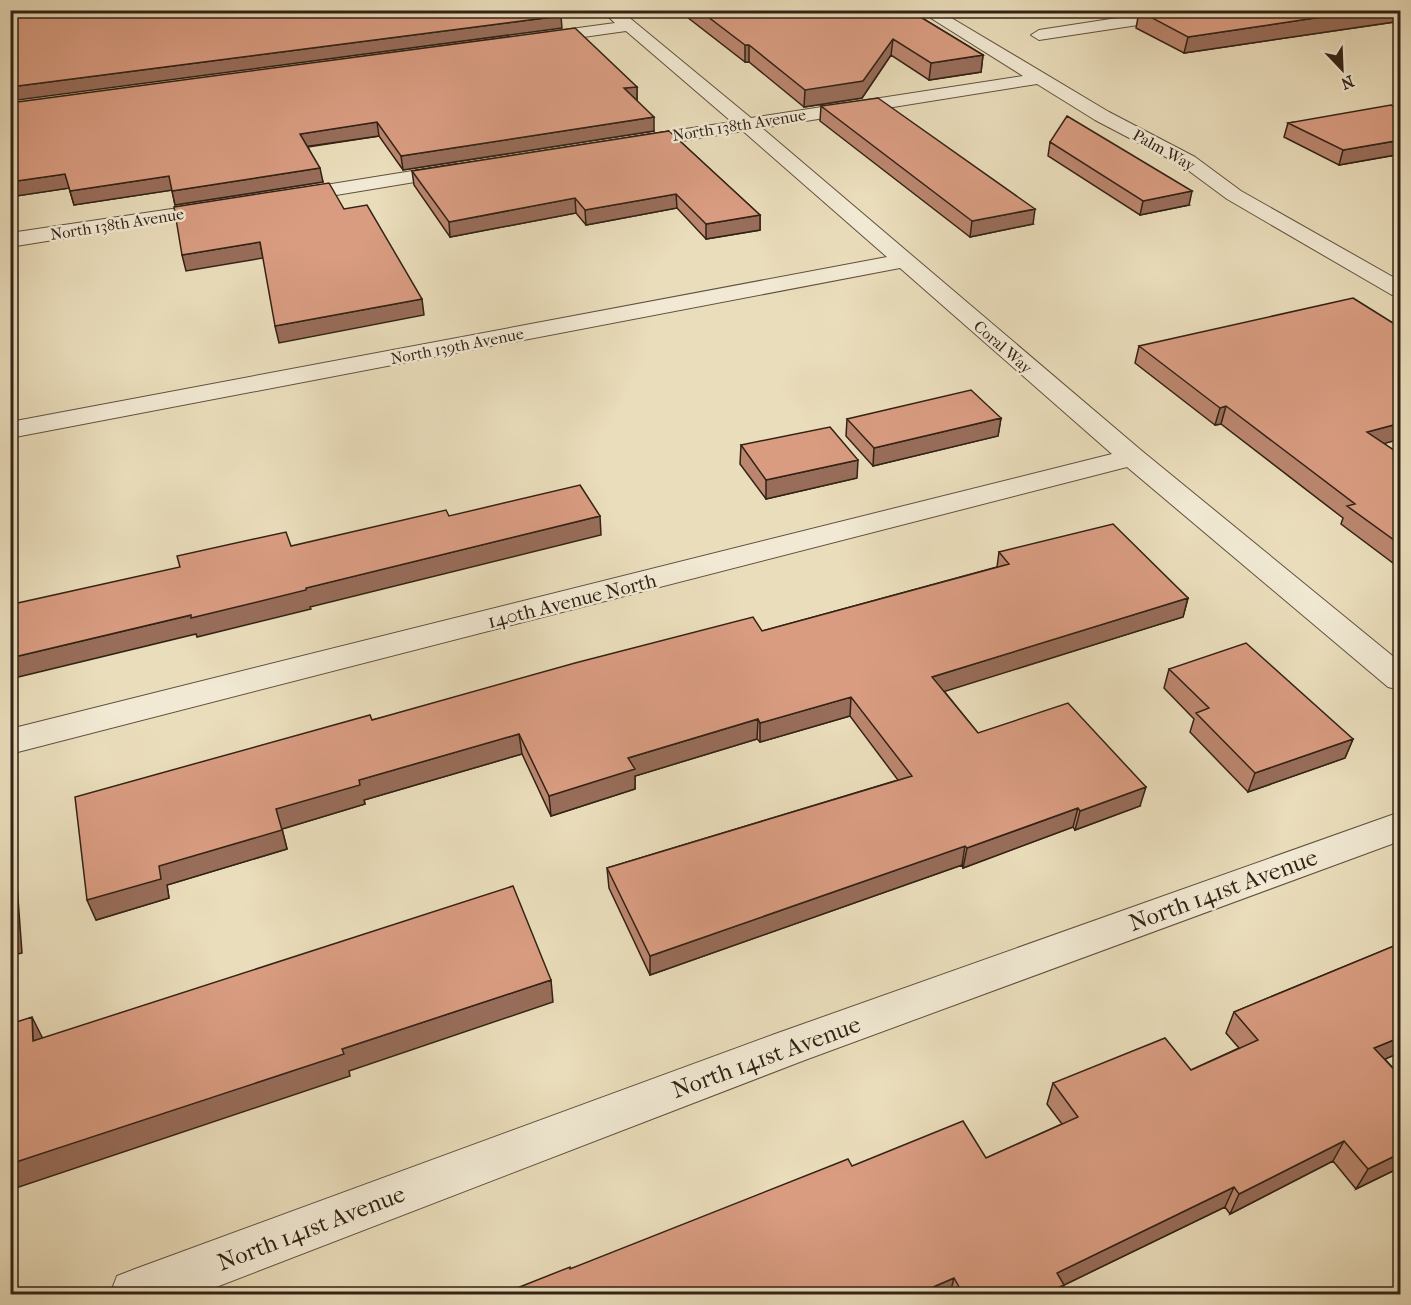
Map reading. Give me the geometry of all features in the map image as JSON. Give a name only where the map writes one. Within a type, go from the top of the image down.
[{"type":"street","name":"Palm Way","points":[[926,10],[1102,116],[1188,161],[1234,195],[1401,291]]},
{"type":"street","points":[[1039,35],[1204,10]]},
{"type":"street","points":[[521,40],[618,18]]},
{"type":"street","name":"Coral Way","points":[[618,18],[746,124],[1132,457],[1401,679]]},
{"type":"street","name":"North 138th Avenue","points":[[616,145],[1042,78]]},
{"type":"street","points":[[274,199],[474,167]]},
{"type":"street","name":"North 138th Avenue","points":[[10,240],[239,204]]},
{"type":"street","name":"North 139th Avenue","points":[[10,430],[903,261]]},
{"type":"street","name":"140th Avenue North","points":[[10,742],[1132,457]]},
{"type":"street","name":"North 141st Avenue","points":[[135,1294],[790,1047],[1401,826]]},
{"type":"building","points":[[10,10],[556,10],[561,16],[10,87]]},
{"type":"building","points":[[699,10],[909,10],[983,55],[931,63],[893,39],[863,81],[805,90],[749,45],[745,45]]},
{"type":"building","points":[[1368,10],[1188,37],[1139,11]]},
{"type":"building","points":[[575,28],[637,87],[624,88],[654,117],[401,156],[377,122],[300,134],[320,168],[172,191],[169,176],[70,191],[65,174],[10,182],[10,103]]},
{"type":"building","points":[[878,98],[1035,209],[972,221],[821,106]]},
{"type":"building","points":[[1391,105],[1401,110],[1401,140],[1343,150],[1288,123]]},
{"type":"building","points":[[1067,116],[1192,191],[1143,201],[1050,142]]},
{"type":"building","points":[[669,131],[760,215],[706,224],[676,194],[585,210],[575,198],[449,222],[412,171]]},
{"type":"building","points":[[329,183],[344,209],[367,205],[422,299],[275,326],[260,242],[182,255],[174,207]]},
{"type":"building","points":[[1353,298],[1401,328],[1401,423],[1367,432],[1401,455],[1401,545],[1347,506],[1355,504],[1226,406],[1220,408],[1139,346]]},
{"type":"building","points":[[971,390],[1001,418],[874,448],[847,419]]},
{"type":"building","points":[[830,427],[858,460],[766,480],[741,445]]},
{"type":"building","points":[[580,485],[600,516],[191,618],[191,615],[10,658],[10,593],[12,592],[13,604],[180,567],[177,556],[286,532],[291,546],[446,510],[449,516]]},
{"type":"building","points":[[1113,524],[1188,598],[932,677],[978,733],[1068,703],[1146,787],[1080,811],[1078,808],[967,848],[965,846],[650,956],[607,868],[912,776],[851,697],[760,723],[758,719],[628,758],[635,769],[549,796],[519,734],[359,780],[360,785],[276,809],[282,830],[159,866],[161,879],[87,900],[75,797],[370,715],[372,720],[575,663],[753,617],[762,631],[1009,564],[999,552]]},
{"type":"building","points":[[1246,643],[1353,739],[1255,773],[1196,713],[1209,708],[1169,669]]},
{"type":"building","points":[[513,886],[551,980],[342,1049],[344,1054],[10,1164],[10,1024],[32,1017],[33,1041]]},
{"type":"building","points":[[10,906],[12,933],[10,934]]},
{"type":"building","points":[[1401,943],[1401,1037],[1374,1048],[1401,1077],[1401,1153],[1368,1169],[1344,1141],[1239,1194],[1234,1187],[1057,1273],[1064,1285],[1043,1294],[963,1294],[954,1278],[917,1294],[502,1294],[848,1159],[852,1166],[963,1121],[986,1158],[1078,1117],[1053,1083],[1165,1038],[1191,1070],[1258,1040],[1234,1012]]}]
